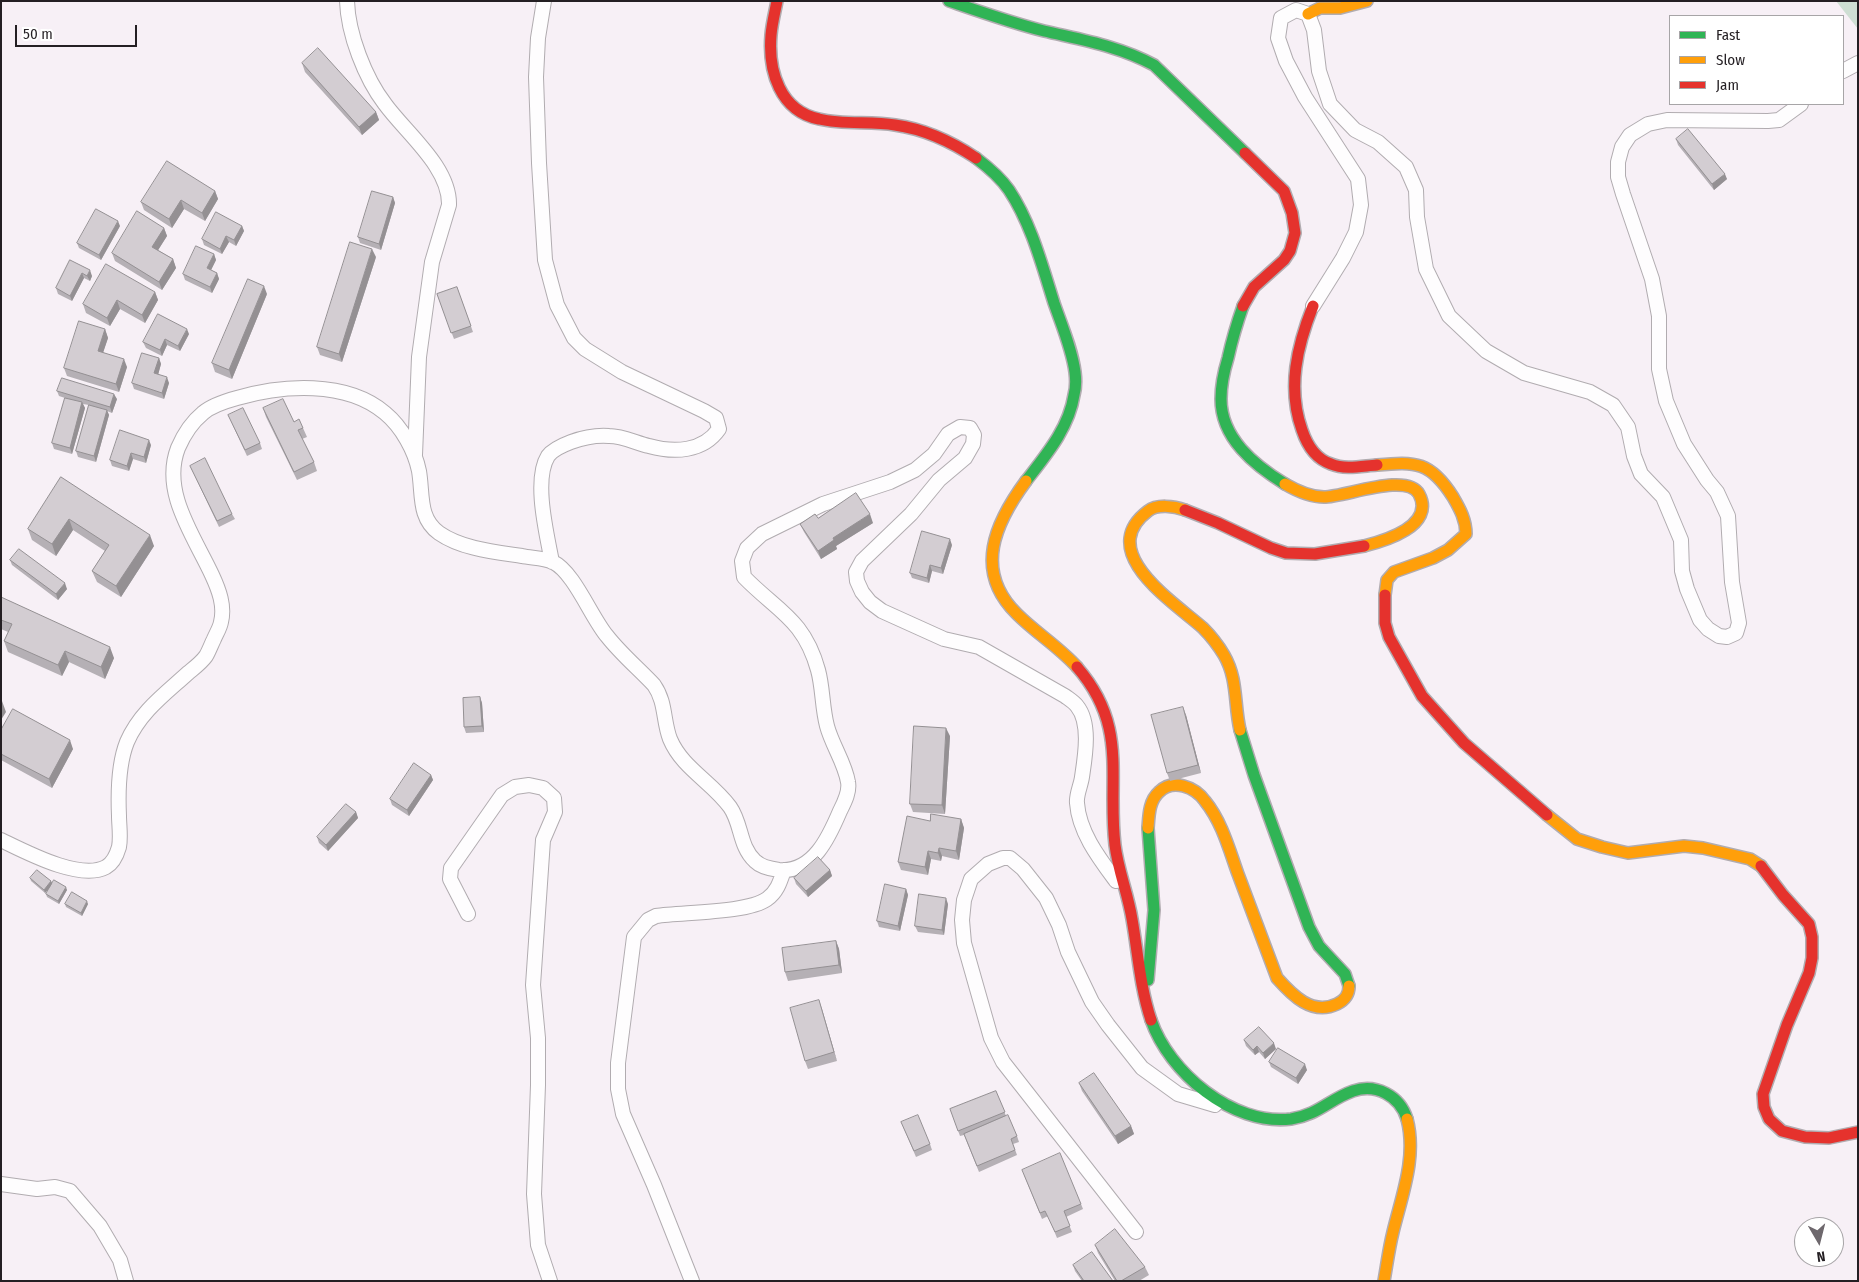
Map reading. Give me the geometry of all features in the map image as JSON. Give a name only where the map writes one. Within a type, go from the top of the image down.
[{"type":"main road","points":[[777,1],[771,33],[771,49],[776,75],[785,99],[805,116],[830,121],[893,124],[924,131],[971,155],[995,173],[1008,189],[1024,220],[1039,257],[1070,356],[1075,375],[1074,396],[1070,414],[1060,435],[1019,490],[999,526],[991,550],[992,573],[1002,598],[1020,618],[1056,647],[1081,671],[1095,690],[1107,718],[1114,780],[1112,803],[1113,832],[1120,873],[1129,900],[1146,1010],[1160,1042],[1181,1069],[1199,1087],[1217,1100],[1257,1118],[1288,1119],[1309,1114],[1344,1094],[1361,1088],[1383,1090],[1394,1095],[1407,1116],[1410,1160],[1390,1244],[1384,1281]]},
{"type":"main road","points":[[949,1],[1030,28],[1102,44],[1139,56],[1154,66],[1284,191],[1292,211],[1296,234],[1292,251],[1250,292],[1233,336],[1223,375],[1221,406],[1232,438],[1253,461],[1282,482],[1308,496],[1325,498],[1386,486],[1405,485],[1415,488],[1420,496],[1422,510],[1418,520],[1408,530],[1388,539],[1324,554],[1304,556],[1283,553],[1259,545],[1227,527],[1190,512],[1168,506],[1150,509],[1134,522],[1130,540],[1134,562],[1158,591],[1200,624],[1213,638],[1228,660],[1237,691],[1240,732],[1304,914],[1320,946],[1343,971],[1348,982],[1348,994],[1340,1003],[1327,1008],[1309,1006],[1292,996],[1277,978],[1222,830],[1212,811],[1202,795],[1189,786],[1172,785],[1160,790],[1151,803],[1148,820],[1154,902],[1146,1010]]},
{"type":"main road","points":[[1308,14],[1320,8],[1340,8],[1367,1]]},
{"type":"main road","points":[[1313,306],[1297,354],[1293,384],[1299,426],[1310,450],[1324,462],[1342,467],[1412,462],[1425,466],[1444,481],[1467,525],[1466,534],[1448,550],[1433,558],[1394,572],[1387,580],[1385,623],[1389,637],[1422,696],[1464,743],[1497,772],[1514,784],[1552,819],[1577,838],[1602,848],[1628,853],[1684,846],[1703,848],[1750,859],[1761,866],[1783,896],[1809,924],[1812,937],[1812,958],[1809,973],[1787,1025],[1763,1094],[1764,1107],[1769,1119],[1782,1131],[1805,1137],[1829,1138],[1858,1132]]},
{"type":"street","points":[[347,1],[352,35],[375,89],[384,104],[432,160],[443,178],[449,197],[449,205],[432,262],[419,357],[415,456],[421,486],[421,503],[428,523],[440,534],[459,544],[552,562],[565,571],[608,638],[654,685],[660,694],[670,738],[676,752],[706,784],[721,796],[731,809],[747,853],[756,863],[770,869],[784,870],[796,868],[807,862],[819,851],[830,835],[845,800],[849,784],[826,725],[819,672],[810,646],[796,624],[744,577],[742,561],[747,548],[762,534],[823,504],[890,482],[915,470],[934,454],[948,434],[960,427],[970,428],[974,435],[966,458],[939,480],[911,514],[862,561],[856,572],[857,581],[862,592],[870,602],[882,611],[944,639],[979,647],[1065,696],[1077,706],[1083,718],[1085,731],[1082,778],[1076,801],[1079,818],[1084,831],[1102,862],[1129,900]]},
{"type":"street","points":[[544,1],[538,38],[536,77],[539,172],[545,260],[557,305],[574,338],[585,348],[622,372],[716,418],[719,430],[708,442],[693,449],[652,447],[626,438],[609,436],[577,440],[549,454],[543,469],[542,491],[544,518],[552,562]]},
{"type":"street","points":[[1313,306],[1343,258],[1356,232],[1361,205],[1358,179],[1305,97],[1286,62],[1278,38],[1281,18],[1296,10],[1308,14],[1314,30],[1319,71],[1330,104],[1355,130],[1378,142],[1406,166],[1416,190],[1417,217],[1426,269],[1449,316],[1486,351],[1524,373],[1590,392],[1613,404],[1628,427],[1634,456],[1641,474],[1663,497],[1681,540],[1682,570],[1687,590],[1700,620],[1708,630],[1719,636],[1728,637],[1736,633],[1738,623],[1732,582],[1728,516],[1717,492],[1684,444],[1666,401],[1658,369],[1659,316],[1652,279],[1618,177],[1618,162],[1622,147],[1630,135],[1648,124],[1668,120],[1768,122],[1779,120],[1800,105]]},
{"type":"street","points":[[1844,70],[1858,63]]},
{"type":"street","points":[[1,840],[40,859],[76,869],[90,871],[104,868],[113,862],[119,846],[118,798],[126,745],[148,708],[205,658],[221,623],[222,602],[218,586],[183,517],[175,495],[173,475],[177,450],[187,429],[205,411],[230,400],[263,390],[304,387],[339,392],[364,400],[386,413],[402,432],[415,456]]},
{"type":"street","points":[[468,914],[450,879],[451,868],[502,796],[514,787],[529,785],[543,788],[554,798],[555,812],[543,840],[533,976],[538,1038],[534,1194],[538,1245],[550,1281]]},
{"type":"street","points":[[1136,1232],[1003,1062],[992,1038],[964,943],[962,920],[964,900],[971,880],[988,864],[1003,858],[1010,858],[1023,868],[1046,898],[1059,925],[1068,952],[1092,1002],[1142,1068],[1178,1094],[1206,1104],[1238,1110]]},
{"type":"street","points":[[692,1281],[654,1185],[623,1114],[618,1089],[618,1063],[634,937],[648,920],[656,916],[751,907],[766,900],[777,889],[784,870]]},
{"type":"street","points":[[1,1184],[37,1189],[55,1187],[70,1190],[100,1226],[120,1260],[126,1281]]},
{"type":"green space","points":[[1836,1],[1858,1],[1858,29]]},
{"type":"building","points":[[318,48],[376,112],[359,127],[302,63]]},
{"type":"building","points":[[1688,129],[1725,174],[1712,184],[1676,139]]},
{"type":"building","points":[[167,161],[215,191],[202,213],[181,200],[169,219],[141,202]]},
{"type":"building","points":[[372,191],[393,197],[379,244],[358,237]]},
{"type":"building","points":[[96,209],[118,221],[99,255],[77,243]]},
{"type":"building","points":[[137,211],[164,228],[152,247],[173,259],[159,282],[112,253]]},
{"type":"building","points":[[216,212],[242,226],[234,240],[226,236],[220,249],[202,239]]},
{"type":"building","points":[[350,242],[372,249],[339,354],[317,347]]},
{"type":"building","points":[[196,246],[214,254],[207,268],[217,273],[210,287],[183,274]]},
{"type":"building","points":[[70,260],[90,270],[87,276],[82,273],[70,296],[56,288]]},
{"type":"building","points":[[106,264],[155,292],[142,315],[117,300],[107,318],[83,304]]},
{"type":"building","points":[[248,279],[264,286],[229,370],[212,363]]},
{"type":"building","points":[[457,287],[471,326],[451,333],[437,294]]},
{"type":"building","points":[[158,314],[187,329],[178,346],[165,339],[160,350],[143,342]]},
{"type":"building","points":[[79,321],[105,329],[98,351],[124,359],[116,384],[64,368]]},
{"type":"building","points":[[142,353],[159,358],[154,373],[167,377],[162,393],[132,383]]},
{"type":"building","points":[[62,378],[114,394],[110,407],[57,391]]},
{"type":"building","points":[[65,398],[82,402],[70,448],[52,443]]},
{"type":"building","points":[[283,399],[294,422],[299,419],[303,428],[298,430],[314,462],[294,472],[263,408]]},
{"type":"building","points":[[89,405],[107,410],[94,456],[76,451]]},
{"type":"building","points":[[243,408],[260,443],[245,450],[228,415]]},
{"type":"building","points":[[120,430],[149,440],[144,457],[131,453],[127,466],[110,460]]},
{"type":"building","points":[[205,458],[232,514],[217,521],[190,466]]},
{"type":"building","points":[[61,477],[150,535],[116,586],[92,571],[109,545],[69,519],[52,544],[28,529]]},
{"type":"building","points":[[856,493],[870,514],[833,538],[834,540],[818,551],[800,524],[815,514],[818,518]]},
{"type":"building","points":[[922,531],[950,539],[941,568],[930,565],[927,578],[910,573]]},
{"type":"building","points":[[19,549],[65,583],[56,594],[10,560]]},
{"type":"building","points":[[1,597],[110,647],[101,667],[65,651],[58,665],[4,641],[12,624],[1,620]]},
{"type":"building","points":[[480,697],[482,726],[464,727],[463,698]]},
{"type":"building","points":[[1183,707],[1198,765],[1167,773],[1151,715]]},
{"type":"building","points":[[13,709],[70,740],[49,779],[1,754],[1,730]]},
{"type":"building","points":[[914,726],[946,728],[942,805],[910,804]]},
{"type":"building","points":[[414,763],[431,775],[407,810],[390,799]]},
{"type":"building","points":[[346,804],[356,812],[326,845],[317,837]]},
{"type":"building","points":[[931,814],[961,819],[956,851],[939,848],[938,853],[928,851],[925,867],[898,862],[907,816],[930,821]]},
{"type":"building","points":[[818,857],[830,870],[806,891],[794,878]]},
{"type":"building","points":[[37,870],[51,881],[44,890],[30,878]]},
{"type":"building","points":[[54,880],[66,887],[58,901],[46,894]]},
{"type":"building","points":[[885,884],[906,889],[898,926],[877,921]]},
{"type":"building","points":[[72,892],[87,901],[81,913],[65,904]]},
{"type":"building","points":[[919,894],[946,898],[942,930],[915,926]]},
{"type":"building","points":[[836,941],[839,965],[785,972],[782,948]]},
{"type":"building","points":[[819,1000],[834,1052],[805,1061],[790,1008]]},
{"type":"building","points":[[1259,1027],[1274,1043],[1263,1053],[1257,1046],[1253,1050],[1244,1040]]},
{"type":"building","points":[[1278,1048],[1305,1064],[1296,1078],[1269,1062]]},
{"type":"building","points":[[1094,1073],[1131,1126],[1115,1136],[1079,1083]]},
{"type":"building","points":[[996,1091],[1005,1112],[958,1131],[950,1109]]},
{"type":"building","points":[[918,1115],[930,1144],[914,1151],[901,1122]]},
{"type":"building","points":[[1008,1115],[1017,1136],[1011,1139],[1015,1150],[977,1166],[964,1134]]},
{"type":"building","points":[[1060,1153],[1081,1204],[1064,1211],[1070,1226],[1055,1232],[1045,1211],[1040,1213],[1022,1170]]},
{"type":"building","points":[[1115,1229],[1145,1267],[1121,1281],[1117,1281],[1095,1245]]},
{"type":"building","points":[[1092,1252],[1113,1281],[1084,1281],[1073,1265]]},
{"type":"traffic: fast","points":[[949,1],[996,17],[1114,48],[1141,58],[1154,65],[1245,153]]},
{"type":"traffic: fast","points":[[976,158],[994,172],[1005,185],[1024,216],[1072,355],[1075,372],[1075,390],[1067,419],[1056,441],[1026,481]]},
{"type":"traffic: fast","points":[[1243,306],[1223,378],[1222,413],[1233,438],[1241,449],[1262,468],[1285,484]]},
{"type":"traffic: fast","points":[[1240,730],[1254,775],[1309,927],[1319,946],[1345,974],[1349,986]]},
{"type":"traffic: fast","points":[[1148,828],[1154,910],[1148,980]]},
{"type":"traffic: fast","points":[[1151,1020],[1172,1058],[1188,1076],[1206,1092],[1247,1114],[1269,1119],[1291,1119],[1309,1114],[1345,1094],[1362,1089],[1370,1089],[1386,1093],[1393,1098],[1404,1111],[1407,1119]]},
{"type":"traffic: slow","points":[[1308,14],[1320,8],[1340,8],[1367,1]]},
{"type":"traffic: slow","points":[[1377,465],[1402,463],[1421,466],[1430,470],[1445,485],[1453,497],[1462,515],[1466,529],[1466,534],[1448,550],[1433,558],[1394,572],[1387,580],[1385,595]]},
{"type":"traffic: slow","points":[[1026,481],[1005,513],[998,530],[993,547],[992,564],[995,581],[1003,598],[1017,614],[1077,667]]},
{"type":"traffic: slow","points":[[1285,484],[1304,493],[1319,497],[1334,496],[1389,485],[1402,485],[1412,488],[1419,494],[1422,505],[1420,515],[1414,523],[1395,536],[1364,546]]},
{"type":"traffic: slow","points":[[1185,510],[1166,506],[1156,507],[1148,511],[1134,527],[1130,543],[1134,559],[1145,576],[1159,591],[1203,628],[1224,655],[1234,682],[1240,730]]},
{"type":"traffic: slow","points":[[1148,828],[1151,804],[1159,792],[1165,788],[1177,785],[1190,788],[1196,792],[1211,809],[1221,827],[1277,978],[1303,1002],[1319,1007],[1328,1007],[1342,1001],[1347,995],[1349,986]]},
{"type":"traffic: slow","points":[[1547,815],[1577,839],[1602,847],[1628,853],[1684,846],[1703,848],[1750,859],[1761,866]]},
{"type":"traffic: slow","points":[[1384,1281],[1409,1162],[1410,1133],[1407,1119]]},
{"type":"traffic: jam","points":[[777,1],[771,35],[772,62],[779,88],[795,108],[806,115],[828,121],[886,124],[917,130],[947,142],[976,158]]},
{"type":"traffic: jam","points":[[1243,306],[1254,287],[1284,260],[1290,251],[1295,233],[1292,213],[1284,191],[1245,153]]},
{"type":"traffic: jam","points":[[1313,306],[1302,336],[1296,367],[1295,399],[1304,436],[1309,446],[1321,459],[1336,466],[1360,467],[1377,465]]},
{"type":"traffic: jam","points":[[1185,510],[1286,553],[1315,554],[1364,546]]},
{"type":"traffic: jam","points":[[1385,595],[1385,623],[1389,637],[1422,696],[1464,743],[1547,815]]},
{"type":"traffic: jam","points":[[1077,667],[1093,689],[1104,710],[1110,731],[1115,845],[1130,910],[1142,983],[1151,1020]]},
{"type":"traffic: jam","points":[[1761,866],[1783,895],[1809,924],[1812,937],[1812,958],[1809,973],[1787,1025],[1763,1094],[1764,1107],[1769,1119],[1782,1131],[1805,1137],[1829,1138],[1858,1132]]}]
